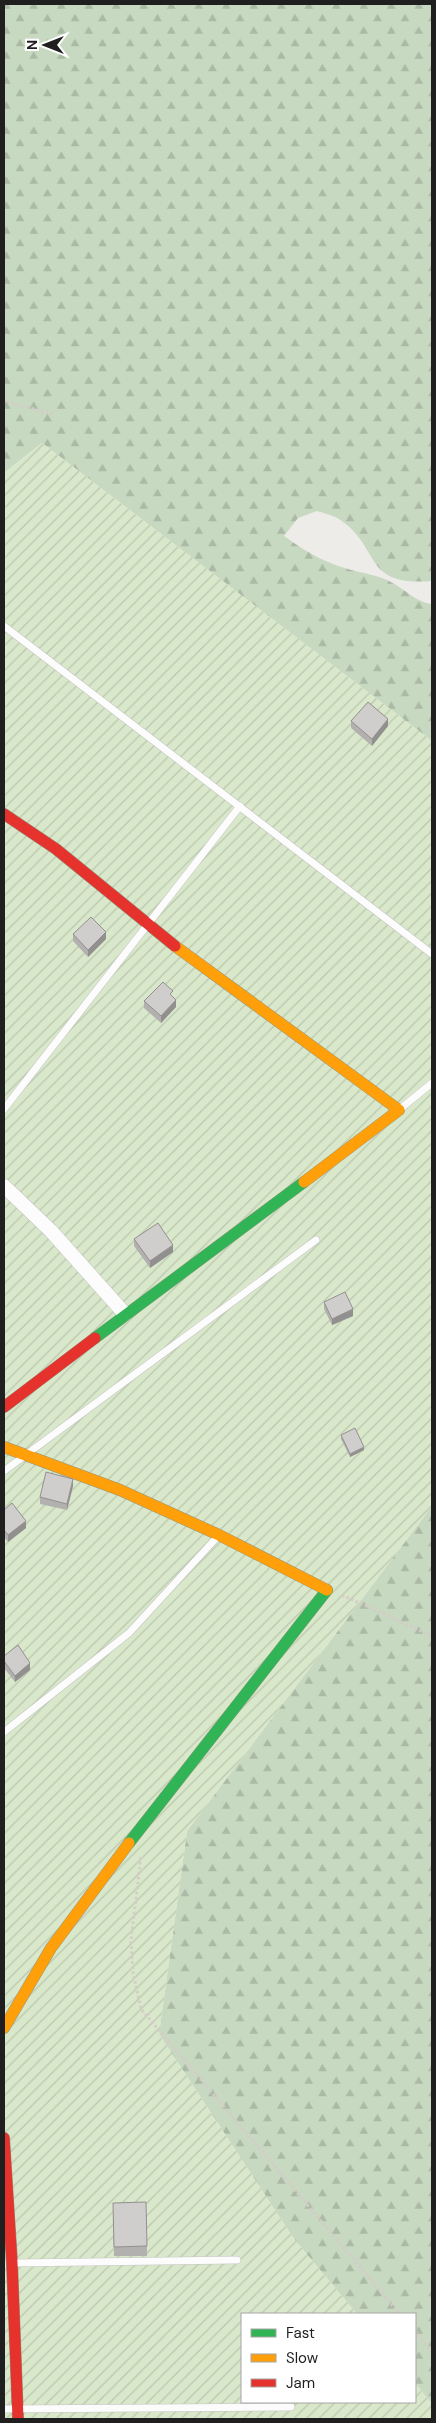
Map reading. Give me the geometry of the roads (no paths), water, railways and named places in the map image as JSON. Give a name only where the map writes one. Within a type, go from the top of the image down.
[{"type":"street","points":[[4,814],[56,849],[147,925],[399,1110],[125,1314],[4,1407]]},
{"type":"street","points":[[4,1186],[51,1231],[125,1314]]},
{"type":"street","points":[[4,1447],[120,1490],[219,1535],[328,1589],[146,1820],[50,1948],[4,2028]]},
{"type":"street","points":[[4,2138],[8,2263],[18,2414]]},
{"type":"lane","points":[[4,626],[432,954]]},
{"type":"lane","points":[[4,1109],[240,806]]},
{"type":"lane","points":[[399,1110],[432,1082]]},
{"type":"lane","points":[[4,1471],[316,1240]]},
{"type":"lane","points":[[4,1732],[129,1633],[219,1535]]},
{"type":"lane","points":[[8,2263],[237,2260]]},
{"type":"lane","points":[[4,2409],[18,2414],[291,2406]]}]
